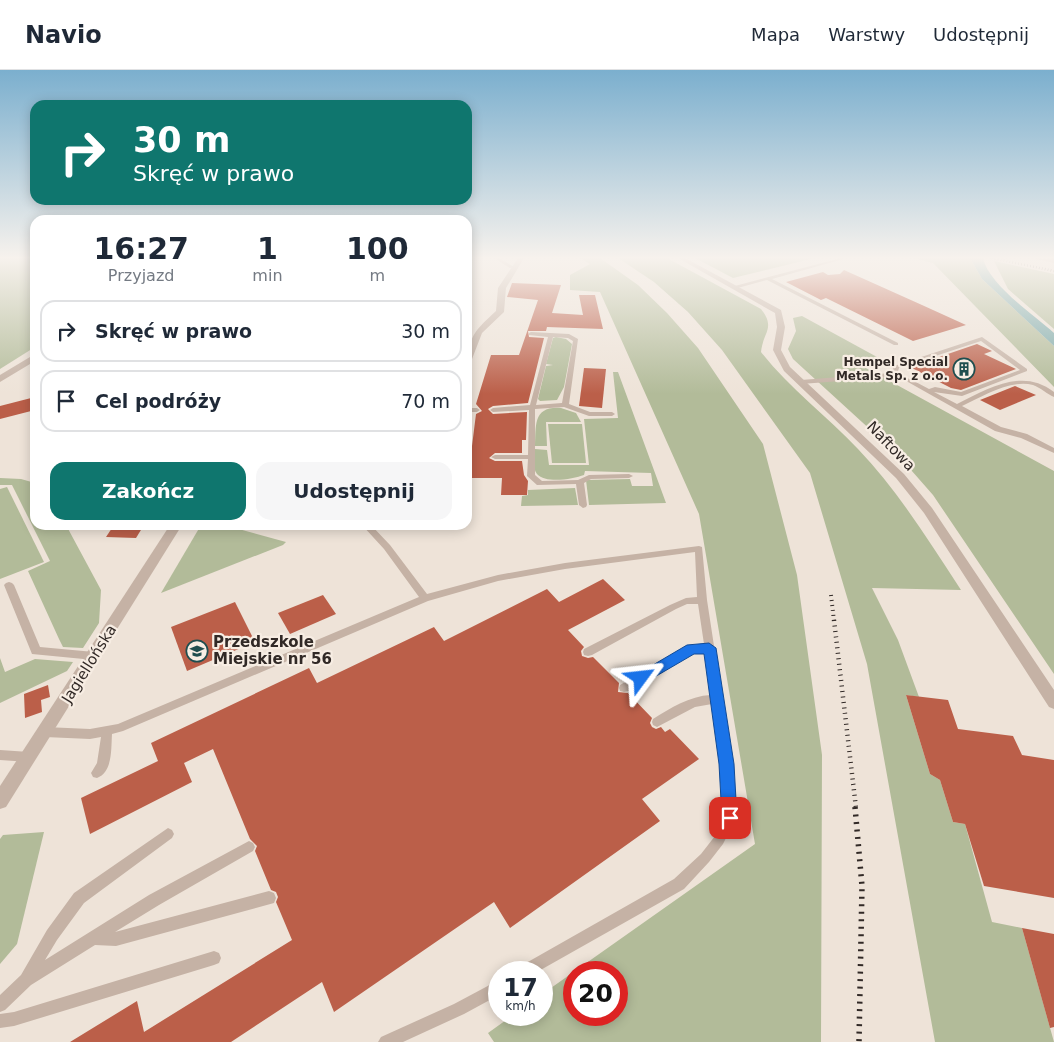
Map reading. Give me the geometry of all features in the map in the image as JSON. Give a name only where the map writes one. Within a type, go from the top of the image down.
[{"type":"street","points":[[472,344],[478,332],[500,312],[500,303]]},
{"type":"street","name":"Naftowa","points":[[763,303],[778,312],[782,320],[782,328],[775,345],[775,350],[787,369],[900,476],[922,504],[1054,703]]},
{"type":"street","points":[[0,379],[30,360]]},
{"type":"street","name":"Jagiellońska","points":[[0,800],[46,732],[173,530]]},
{"type":"lane","points":[[817,303],[896,344]]},
{"type":"lane","points":[[531,334],[569,336],[576,343],[564,405]]},
{"type":"lane","points":[[551,335],[532,409],[531,476],[537,481],[580,482],[589,477],[629,476]]},
{"type":"lane","points":[[894,375],[896,367],[982,339],[1025,370],[962,394],[935,389],[930,391]]},
{"type":"lane","points":[[801,382],[894,375],[930,391],[998,429],[1024,436],[1054,451]]},
{"type":"lane","points":[[957,406],[1022,380],[1048,389],[1054,395]]},
{"type":"lane","points":[[494,410],[532,409],[551,405],[564,405],[589,414],[612,414]]},
{"type":"lane","points":[[472,410],[477,410]]},
{"type":"lane","points":[[495,456],[532,457]]},
{"type":"lane","points":[[580,482],[583,505]]},
{"type":"lane","points":[[371,530],[387,547],[425,598]]},
{"type":"lane","points":[[46,732],[90,734],[107,732],[425,598],[498,578],[565,566],[699,549],[702,600],[726,764],[730,818],[720,840],[679,884],[543,961]]},
{"type":"lane","points":[[9,585],[36,652],[94,656]]},
{"type":"lane","points":[[588,652],[672,607],[686,601],[702,600]]},
{"type":"lane","points":[[624,688],[692,649],[709,648]]},
{"type":"lane","points":[[657,722],[691,702],[702,699],[716,699]]},
{"type":"lane","points":[[97,773],[104,759],[107,732]]},
{"type":"lane","points":[[0,755],[29,758]]},
{"type":"lane","points":[[26,980],[52,935],[79,898],[168,834]]},
{"type":"lane","points":[[0,1005],[26,980],[154,900],[249,847]]},
{"type":"lane","points":[[94,938],[116,939],[269,898]]},
{"type":"lane","points":[[0,1020],[14,1019],[214,958]]},
{"type":"lane","points":[[386,1042],[459,1009],[488,993]]},
{"type":"green space","points":[[0,303],[30,303],[30,350],[0,369]]},
{"type":"green space","points":[[605,303],[657,303],[698,348],[763,444],[797,575],[822,755],[821,1042],[494,1042],[488,1033],[498,1026],[553,1026],[553,987],[563,979],[563,1026],[628,1026],[628,961],[589,961],[755,844],[699,514]]},
{"type":"green space","points":[[678,303],[751,303],[761,309],[768,321],[768,326],[761,352],[784,378],[873,465],[913,517],[961,590],[872,588],[898,640],[919,697],[906,695],[930,774],[940,780],[953,822],[965,824],[992,922],[1022,928],[1054,1042],[935,1042],[867,664],[810,473],[722,350]]},
{"type":"green space","points":[[972,303],[1008,303],[1054,346],[1054,387]]},
{"type":"green space","points":[[1025,303],[1054,303],[1054,329]]},
{"type":"green space","points":[[802,316],[877,357],[866,368],[1054,471],[1054,674],[933,495],[897,454],[793,359],[788,349],[796,331],[793,318]]},
{"type":"green space","points":[[553,338],[566,339],[572,344],[564,387],[557,400],[540,401],[538,399],[546,366],[553,365],[546,364]]},
{"type":"green space","points":[[613,372],[618,372],[666,503],[589,505],[586,480],[630,479],[632,486],[653,486],[651,473],[585,471],[584,475],[579,477],[553,480],[541,477],[535,471],[535,449],[547,450],[549,465],[589,465],[584,419],[618,418]]},
{"type":"green space","points":[[561,408],[576,413],[581,422],[546,422],[547,446],[535,446],[538,418],[545,410]]},
{"type":"green space","points":[[548,424],[582,424],[586,463],[552,463]]},
{"type":"green space","points":[[0,478],[30,482],[30,521],[12,485],[0,485]]},
{"type":"green space","points":[[7,487],[44,562],[0,579],[0,489]]},
{"type":"green space","points":[[575,488],[578,505],[521,506],[522,496],[528,495],[528,490]]},
{"type":"green space","points":[[34,530],[69,530],[101,590],[99,623],[83,648],[63,647],[28,571],[50,561]]},
{"type":"green space","points":[[198,530],[242,530],[286,542],[283,545],[161,593]]},
{"type":"green space","points":[[0,658],[5,672],[35,659],[73,662],[67,671],[0,703]]},
{"type":"green space","points":[[44,832],[17,944],[0,964],[0,839],[3,835]]},
{"type":"water","points":[[1008,303],[1019,303],[1054,333],[1054,346]]},
{"type":"building","points":[[537,303],[555,303],[552,313],[583,315],[581,303],[597,303],[603,329],[547,327],[546,331],[528,331],[529,337],[544,338],[528,403],[493,406],[488,409],[493,414],[527,412],[526,440],[522,440],[522,453],[495,453],[489,458],[495,461],[522,461],[524,475],[528,481],[527,495],[501,495],[502,478],[472,478],[472,446],[476,414],[482,411],[476,404],[491,355],[519,355]]},
{"type":"building","points":[[837,303],[918,303],[966,325],[913,341]]},
{"type":"building","name":"Hempel Special Metals Sp. z o.o.","points":[[977,344],[992,351],[984,354],[1016,369],[961,390],[951,388],[910,367]]},
{"type":"building","points":[[584,368],[606,369],[602,408],[579,406]]},
{"type":"building","points":[[1015,386],[1036,395],[1000,410],[980,400]]},
{"type":"building","points":[[30,398],[30,411],[0,419],[0,406]]},
{"type":"building","points":[[111,530],[141,530],[136,538],[106,537]]},
{"type":"building","points":[[603,579],[625,600],[568,630],[584,647],[581,651],[582,656],[593,657],[619,683],[618,692],[628,693],[652,718],[650,723],[652,727],[656,729],[661,727],[665,732],[670,729],[699,759],[642,799],[660,821],[510,928],[494,902],[334,1012],[322,982],[231,1042],[70,1042],[137,1001],[144,1032],[292,940],[276,902],[278,897],[276,892],[271,890],[255,851],[257,846],[250,839],[213,749],[184,763],[192,782],[90,834],[81,798],[158,761],[151,743],[309,668],[317,683],[434,627],[444,641],[547,589],[559,602]]},
{"type":"building","points":[[323,595],[336,614],[290,634],[278,613]]},
{"type":"building","points":[[235,602],[255,642],[187,671],[171,627]]},
{"type":"building","points":[[48,685],[50,697],[41,700],[42,712],[25,718],[24,694]]},
{"type":"building","points":[[906,695],[948,700],[958,729],[1013,736],[1022,755],[1054,760],[1054,898],[984,886],[965,824],[953,822],[940,780],[930,774]]},
{"type":"building","points":[[1022,928],[1054,934],[1054,1027],[1050,1028]]},
{"type":"railway","points":[[831,595],[834,621]]},
{"type":"railway","points":[[834,620],[856,808]]},
{"type":"railway","points":[[855,807],[862,886],[859,1042]]},
{"type":"place","name":"Hempel Special Metals Sp. z o.o.","points":[[964,369]]},
{"type":"place","name":"Przedszkole Miejskie nr 56","points":[[197,651]]},
{"type":"route","points":[[641,678],[692,649],[709,648],[726,764],[730,818]]}]
